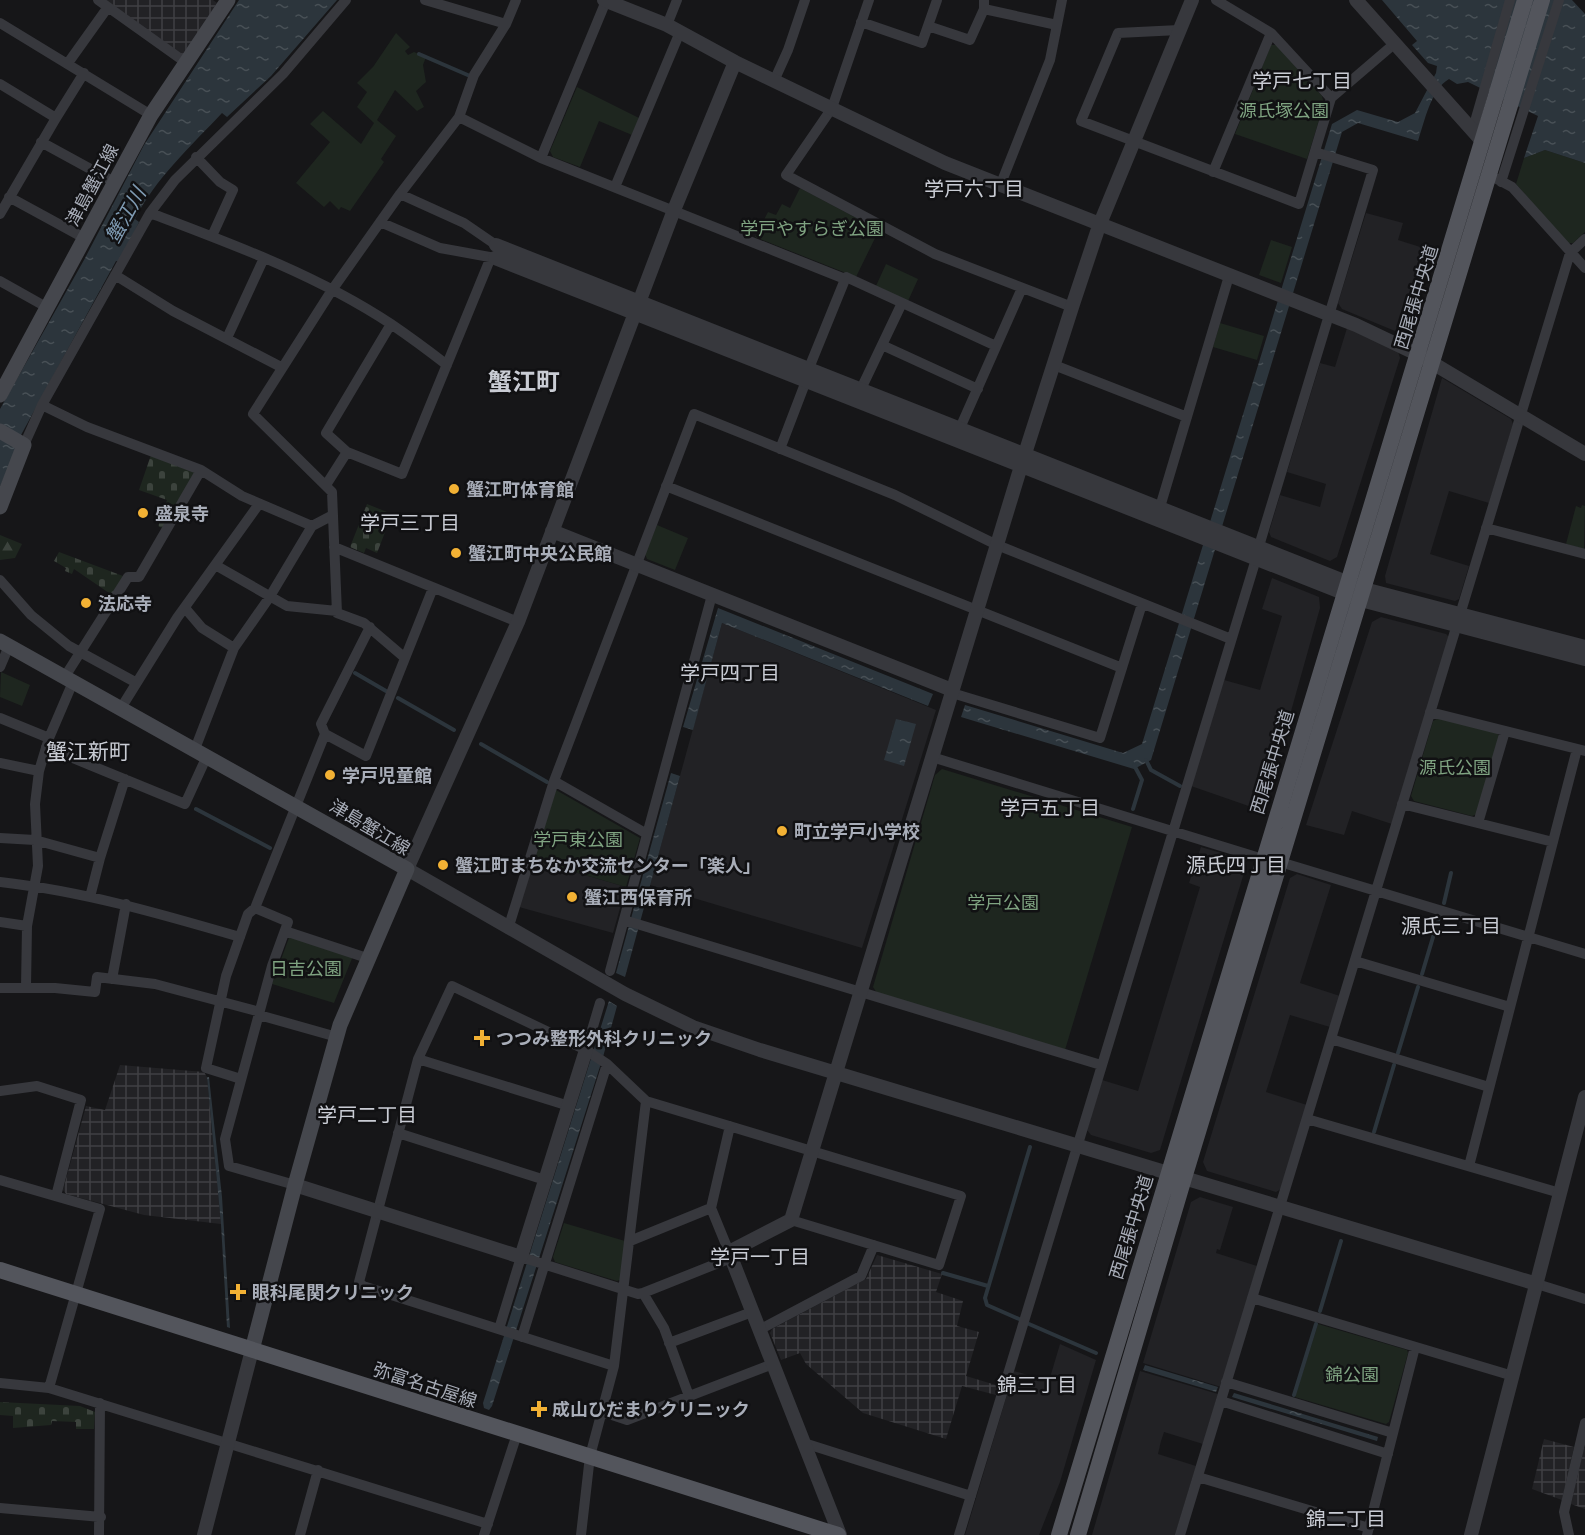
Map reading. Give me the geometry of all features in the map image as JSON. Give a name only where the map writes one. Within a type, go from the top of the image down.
[{"type":"main road","name":"西尾張中央道","points":[[1059,1535],[1176,1175],[1272,860],[1362,595],[1426,359],[1484,130],[1525,0]]},
{"type":"main road","name":"西尾張中央道","points":[[1272,860],[1345,587],[1426,359],[1496,178],[1484,130],[1542,0]]},
{"type":"main road","name":"津島蟹江線","points":[[0,395],[151,115],[222,2]]},
{"type":"main road","points":[[0,431],[22,444],[0,507]]},
{"type":"main road","name":"津島蟹江線","points":[[4,643],[406,869],[367,958],[337,1037],[252,1350]]},
{"type":"main road","name":"西尾張中央道","points":[[1078,1535],[1176,1175]]},
{"type":"main road","name":"弥富名古屋線","points":[[0,1270],[839,1535]]},
{"type":"street","points":[[98,0],[185,62]]},
{"type":"street","points":[[22,444],[150,213],[196,158],[283,75],[346,0]]},
{"type":"street","points":[[425,0],[506,24]]},
{"type":"street","points":[[337,611],[332,492],[253,414],[332,290],[400,194],[459,117],[474,75],[506,24],[516,0]]},
{"type":"street","points":[[615,187],[673,28],[677,0]]},
{"type":"street","points":[[774,81],[788,50],[805,0]]},
{"type":"street","points":[[869,0],[832,108],[786,175],[935,254],[1072,307]]},
{"type":"street","points":[[861,22],[921,43],[937,0]]},
{"type":"street","points":[[1000,186],[1050,60],[1062,0]]},
{"type":"street","points":[[255,908],[288,922],[225,1139],[229,1166],[378,1210],[638,1294],[730,1255],[792,1220],[1023,459],[1072,307],[1099,226],[1192,0]]},
{"type":"street","points":[[1216,0],[1271,33],[1331,98]]},
{"type":"street","points":[[1356,0],[1440,96],[1484,130],[1510,0]]},
{"type":"street","points":[[1559,0],[1514,147],[1496,178],[1512,188],[1585,268]]},
{"type":"street","points":[[541,158],[605,1],[673,28],[774,81],[1000,186],[1329,314],[1426,359],[1585,454]]},
{"type":"street","points":[[928,26],[970,40],[984,4],[1057,25]]},
{"type":"street","points":[[68,63],[108,7]]},
{"type":"street","points":[[0,22],[18,36],[68,63],[151,115]]},
{"type":"street","points":[[1179,30],[1118,33],[1081,121],[1299,204],[1317,153],[1331,98],[1394,44]]},
{"type":"street","points":[[1213,172],[1271,33]]},
{"type":"street","points":[[735,62],[636,307],[518,622],[406,869],[625,994],[693,1027],[760,1050],[1585,1299]]},
{"type":"street","points":[[0,214],[6,194],[84,73]]},
{"type":"street","points":[[0,84],[56,118]]},
{"type":"street","points":[[459,117],[541,158],[845,279],[996,346]]},
{"type":"street","points":[[41,142],[116,183]]},
{"type":"street","points":[[959,1535],[1373,170],[1317,153]]},
{"type":"street","points":[[196,158],[220,182],[233,190],[212,236]]},
{"type":"street","points":[[6,194],[86,239]]},
{"type":"street","points":[[400,194],[464,223],[494,253]]},
{"type":"street","points":[[150,213],[212,236],[332,290],[391,324],[447,365]]},
{"type":"street","points":[[380,222],[440,248],[494,253],[1023,459],[1362,595],[1458,620],[1585,659]]},
{"type":"street","points":[[1180,1535],[1570,253],[1585,239]]},
{"type":"street","points":[[391,324],[326,433],[347,452],[402,474],[494,253]]},
{"type":"street","points":[[227,338],[264,258]]},
{"type":"street","points":[[115,275],[173,311],[281,367]]},
{"type":"street","points":[[1160,507],[1229,276]]},
{"type":"street","points":[[780,448],[845,279]]},
{"type":"street","points":[[0,281],[48,308]]},
{"type":"street","points":[[960,428],[1022,288]]},
{"type":"street","points":[[861,389],[902,303]]},
{"type":"street","points":[[882,345],[978,389]]},
{"type":"street","points":[[1053,365],[1187,417]]},
{"type":"street","points":[[807,374],[861,389],[960,428],[1023,459],[1160,507],[1205,531]]},
{"type":"street","points":[[42,405],[87,427],[201,470],[259,504],[265,503],[312,526]]},
{"type":"street","points":[[508,929],[554,781],[694,414],[895,495],[997,545],[1231,639]]},
{"type":"street","points":[[326,485],[347,452]]},
{"type":"street","points":[[26,987],[27,926],[38,866],[35,840],[39,771],[48,742],[80,654],[128,577],[140,577],[201,470]]},
{"type":"street","points":[[666,486],[1122,668]]},
{"type":"street","points":[[121,708],[135,682],[185,608],[259,504]]},
{"type":"street","points":[[0,718],[125,779],[185,804],[234,648],[269,598],[312,526],[333,515]]},
{"type":"street","points":[[1486,528],[1585,554]]},
{"type":"street","points":[[552,531],[952,692],[1100,738],[1142,604]]},
{"type":"street","points":[[334,547],[518,622]]},
{"type":"street","points":[[217,566],[269,598],[296,608],[337,611],[370,627],[405,658]]},
{"type":"street","points":[[0,580],[31,615],[80,654],[135,682]]},
{"type":"street","points":[[324,734],[366,756],[433,588]]},
{"type":"street","points":[[610,972],[626,921],[647,834],[712,596]]},
{"type":"street","points":[[185,608],[202,628],[234,648]]},
{"type":"street","points":[[1458,620],[1585,647]]},
{"type":"street","points":[[242,1079],[206,1068],[221,1001],[248,914],[255,908],[324,734],[321,724],[370,627]]},
{"type":"street","points":[[0,667],[4,643]]},
{"type":"street","points":[[1430,712],[1581,750],[1553,842],[1469,1166]]},
{"type":"street","points":[[1478,823],[1505,730]]},
{"type":"street","points":[[932,757],[1585,954]]},
{"type":"street","points":[[0,763],[39,771]]},
{"type":"street","points":[[90,897],[125,779]]},
{"type":"street","points":[[554,781],[647,834]]},
{"type":"street","points":[[1402,804],[1553,842]]},
{"type":"street","points":[[0,838],[35,840],[100,858]]},
{"type":"street","points":[[0,882],[36,886],[126,904],[240,937]]},
{"type":"street","points":[[112,979],[126,904]]},
{"type":"street","points":[[626,921],[1101,1065]]},
{"type":"street","points":[[0,922],[27,926]]},
{"type":"street","points":[[285,931],[367,958]]},
{"type":"street","points":[[1355,960],[1510,1007]]},
{"type":"street","points":[[0,988],[26,987],[95,992],[97,977],[155,984],[221,1001],[337,1037]]},
{"type":"street","points":[[614,1366],[363,1286],[359,1282],[418,1059],[452,986],[589,1052],[605,1062],[646,1101],[961,1196],[939,1265],[792,1220]]},
{"type":"street","points":[[501,1330],[568,1106],[589,1052],[600,1003]]},
{"type":"street","points":[[1331,1039],[1489,1087]]},
{"type":"street","points":[[418,1059],[568,1106]]},
{"type":"street","points":[[520,1336],[605,1062]]},
{"type":"street","points":[[0,1091],[37,1086],[81,1100],[56,1196]]},
{"type":"street","points":[[1471,1535],[1583,1112],[1585,1097]]},
{"type":"street","points":[[582,1535],[590,1456],[614,1366],[646,1101]]},
{"type":"street","points":[[1307,1119],[1560,1193]]},
{"type":"street","points":[[730,1126],[711,1208],[839,1535]]},
{"type":"street","points":[[398,1133],[545,1180]]},
{"type":"street","points":[[0,1179],[100,1209],[49,1388]]},
{"type":"street","points":[[630,1241],[711,1208]]},
{"type":"street","points":[[759,1330],[861,1276],[874,1245]]},
{"type":"street","points":[[643,1293],[669,1343],[690,1396]]},
{"type":"street","points":[[1252,1298],[1513,1376]]},
{"type":"street","points":[[669,1343],[752,1312]]},
{"type":"street","points":[[1198,1477],[1368,1532],[1415,1347]]},
{"type":"street","points":[[204,1535],[252,1350]]},
{"type":"street","points":[[603,1412],[627,1420],[773,1364]]},
{"type":"street","points":[[1227,1382],[1393,1433]]},
{"type":"street","points":[[0,1383],[49,1388],[488,1524]]},
{"type":"street","points":[[1221,1401],[1388,1454]]},
{"type":"street","points":[[99,1535],[101,1517],[100,1403]]},
{"type":"street","points":[[1569,1535],[1564,1512],[1585,1423]]},
{"type":"street","points":[[484,1535],[517,1434]]},
{"type":"street","points":[[804,1443],[971,1496]]},
{"type":"street","points":[[300,1535],[318,1470]]},
{"type":"street","points":[[0,1508],[101,1517]]},
{"type":"shaded area","points":[[102,0],[213,0],[217,3],[183,57]]},
{"type":"shaded area","points":[[1366,213],[1403,223],[1398,240],[1433,251],[1407,336],[1342,309],[1338,303]]},
{"type":"shaded area","points":[[1347,328],[1398,351],[1400,358],[1337,557],[1330,561],[1271,537],[1269,532],[1280,495],[1320,507],[1326,484],[1287,472],[1320,363],[1335,367]]},
{"type":"shaded area","points":[[1442,378],[1511,419],[1513,424],[1489,503],[1449,491],[1430,554],[1469,566],[1459,599],[1455,601],[1386,583],[1385,576]]},
{"type":"shaded area","points":[[1272,578],[1319,597],[1320,608],[1263,811],[1191,786],[1224,680],[1260,690],[1282,616],[1262,609]]},
{"type":"shaded area","points":[[1381,617],[1446,634],[1449,637],[1392,824],[1352,811],[1344,835],[1306,825],[1372,622]]},
{"type":"shaded area","name":"町立学戸小学校","points":[[722,623],[936,710],[862,948],[650,885]]},
{"type":"shaded area","points":[[1201,847],[1245,860],[1247,863],[1160,1150],[1151,1153],[1091,1135],[1087,1130],[1102,1080],[1138,1091],[1200,887],[1189,883]]},
{"type":"shaded area","name":"蟹江西保育所","points":[[534,860],[626,887],[613,933],[519,907]]},
{"type":"shaded area","points":[[1297,874],[1331,885],[1300,983],[1340,996],[1330,1027],[1290,1015],[1266,1092],[1307,1105],[1281,1189],[1276,1192],[1207,1171],[1203,1162],[1290,878]]},
{"type":"shaded area","points":[[120,1065],[204,1072],[207,1077],[221,1224],[144,1215],[66,1194],[63,1190],[86,1106],[105,1110]]},
{"type":"shaded area","points":[[1200,1197],[1233,1207],[1220,1250],[1217,1249],[1216,1253],[1257,1266],[1221,1387],[1143,1363],[1191,1202]]},
{"type":"shaded area","points":[[877,1255],[942,1274],[936,1292],[963,1301],[957,1326],[979,1332],[966,1376],[999,1386],[996,1395],[962,1386],[946,1439],[863,1413],[806,1364],[800,1353],[781,1360],[770,1333],[772,1329],[866,1279]]},
{"type":"shaded area","points":[[1060,1344],[1096,1360],[1060,1482],[1039,1535],[965,1535],[1014,1371],[1049,1381]]},
{"type":"shaded area","points":[[1140,1371],[1218,1394],[1203,1444],[1164,1432],[1161,1441],[1158,1454],[1196,1466],[1175,1535],[1092,1535]]},
{"type":"shaded area","points":[[1544,1439],[1574,1447],[1562,1500],[1532,1489]]},
{"type":"shaded area","points":[[1585,1448],[1585,1509],[1571,1504]]},
{"type":"green space","points":[[396,33],[410,47],[405,51],[408,55],[414,52],[426,57],[423,65],[426,82],[416,91],[424,107],[417,111],[395,90],[377,120],[396,136],[381,159],[384,162],[350,211],[341,207],[339,210],[330,201],[324,207],[296,183],[330,142],[310,124],[323,111],[361,144],[374,123],[357,107],[367,92],[357,83],[373,67]]},
{"type":"green space","name":"源氏塚公園","points":[[1271,45],[1277,45],[1322,96],[1324,104],[1307,159],[1235,134]]},
{"type":"green space","points":[[577,87],[639,118],[632,135],[599,121],[580,167],[553,157],[550,151]]},
{"type":"green space","points":[[1545,150],[1585,163],[1585,232],[1573,243],[1567,243],[1516,184],[1524,158]]},
{"type":"green space","name":"学戸やすらぎ公園","points":[[800,188],[879,230],[856,277],[755,237],[768,212],[776,215],[782,204],[790,208]]},
{"type":"green space","points":[[1271,240],[1292,247],[1281,283],[1259,275]]},
{"type":"green space","points":[[886,264],[918,279],[908,301],[876,286]]},
{"type":"green space","points":[[1220,323],[1264,336],[1257,360],[1213,347]]},
{"type":"green space","points":[[151,455],[196,472],[164,529],[158,526],[167,500],[139,490]]},
{"type":"green space","points":[[367,504],[392,514],[377,553],[366,548],[364,553],[350,547]]},
{"type":"green space","points":[[1582,505],[1585,506],[1584,549],[1566,544],[1576,506],[1581,508]]},
{"type":"green space","points":[[657,525],[688,538],[675,570],[647,559],[645,554]]},
{"type":"green space","points":[[0,535],[22,544],[15,558],[0,560]]},
{"type":"green space","points":[[59,552],[123,576],[112,595],[74,569],[72,574],[65,571],[66,568],[54,561]]},
{"type":"green space","points":[[1,672],[30,685],[22,706],[0,697]]},
{"type":"green space","name":"源氏公園","points":[[1439,718],[1497,733],[1500,738],[1477,814],[1472,816],[1414,801],[1411,796],[1433,721]]},
{"type":"green space","name":"学戸公園","points":[[942,769],[1132,827],[1065,1050],[877,993],[873,987],[935,775]]},
{"type":"green space","name":"学戸東公園","points":[[556,790],[640,838],[626,887],[534,860]]},
{"type":"green space","name":"日吉公園","points":[[290,935],[353,956],[334,1003],[272,984]]},
{"type":"green space","points":[[564,1223],[625,1241],[622,1279],[617,1281],[555,1262],[553,1257]]},
{"type":"green space","name":"錦公園","points":[[1318,1324],[1407,1350],[1389,1422],[1386,1424],[1295,1397]]},
{"type":"green space","points":[[0,1402],[80,1406],[95,1412],[94,1429],[76,1429],[76,1422],[52,1421],[51,1425],[13,1428],[13,1416],[0,1415]]},
{"type":"water","name":"蟹江川","points":[[239,0],[337,0],[271,76],[227,117],[222,113],[174,163],[143,204],[135,219],[139,222],[120,262],[116,261],[21,435],[0,487],[0,409],[84,260],[144,145]]},
{"type":"water","points":[[1382,0],[1572,0],[1585,14],[1585,163],[1545,150],[1524,158],[1538,116],[1468,82],[1457,84],[1449,79],[1437,90],[1433,98],[1418,141],[1358,123],[1342,132],[1151,760],[1134,769],[961,717],[965,705],[1123,753],[1142,744],[1332,124],[1357,110],[1398,122],[1415,113],[1436,73],[1437,66],[1428,63],[1412,45],[1417,41]]},
{"type":"water","points":[[718,608],[933,694],[928,706],[722,623],[693,730],[683,727]]},
{"type":"water","points":[[896,719],[916,724],[904,766],[884,760]]},
{"type":"water","points":[[671,773],[680,776],[625,977],[616,973]]},
{"type":"water","points":[[609,1001],[617,1006],[603,1057],[489,1410],[484,1408],[483,1403]]},
{"type":"water","points":[[207,1077],[209,1077],[222,1197],[230,1328],[227,1327],[221,1224]]},
{"type":"water","points":[[1145,1365],[1218,1387],[1216,1392],[1143,1370]]},
{"type":"water","points":[[1234,1393],[1378,1437],[1377,1441],[1232,1397]]},
{"type":"waterway","points":[[419,54],[470,76]]},
{"type":"waterway","points":[[355,673],[386,691]]},
{"type":"waterway","points":[[398,698],[454,730]]},
{"type":"waterway","points":[[481,744],[547,782]]},
{"type":"waterway","points":[[1146,760],[1151,770],[1180,786]]},
{"type":"waterway","points":[[1133,809],[1142,780],[1134,765]]},
{"type":"waterway","points":[[196,809],[270,848]]},
{"type":"waterway","points":[[1444,903],[1451,873]]},
{"type":"waterway","points":[[1422,974],[1439,917]]},
{"type":"waterway","points":[[1398,1053],[1418,987]]},
{"type":"waterway","points":[[1374,1132],[1394,1065]]},
{"type":"waterway","points":[[1019,1319],[987,1305],[985,1298],[1030,1147]]},
{"type":"waterway","points":[[1320,1311],[1341,1241]]},
{"type":"waterway","points":[[943,1273],[988,1286]]},
{"type":"waterway","points":[[1029,1324],[1096,1353]]},
{"type":"waterway","points":[[1294,1395],[1316,1324]]},
{"type":"place","name":"蟹江町体育館","points":[[454,489]]},
{"type":"place","name":"盛泉寺","points":[[143,513]]},
{"type":"place","name":"蟹江町中央公民館","points":[[456,553]]},
{"type":"place","name":"法応寺","points":[[86,603]]},
{"type":"place","name":"学戸児童館","points":[[330,775]]},
{"type":"place","name":"町立学戸小学校","points":[[782,831]]},
{"type":"place","name":"蟹江町まちなか交流センター「楽人」","points":[[443,865]]},
{"type":"place","name":"蟹江西保育所","points":[[572,897]]},
{"type":"place","name":"つつみ整形外科クリニック","points":[[482,1038]]},
{"type":"place","name":"眼科尾関クリニック","points":[[238,1292]]},
{"type":"place","name":"成山ひだまりクリニック","points":[[539,1409]]},
{"type":"district","name":"学戸七丁目","points":[[1302,80]]},
{"type":"district","name":"学戸六丁目","points":[[974,188]]},
{"type":"district","name":"蟹江町","points":[[524,381]]},
{"type":"district","name":"学戸三丁目","points":[[410,522]]},
{"type":"district","name":"学戸四丁目","points":[[730,672]]},
{"type":"district","name":"蟹江新町","points":[[88,751]]},
{"type":"district","name":"学戸五丁目","points":[[1050,807]]},
{"type":"district","name":"源氏四丁目","points":[[1236,864]]},
{"type":"district","name":"源氏三丁目","points":[[1451,925]]},
{"type":"district","name":"学戸二丁目","points":[[367,1114]]},
{"type":"district","name":"学戸一丁目","points":[[760,1256]]},
{"type":"district","name":"錦三丁目","points":[[1037,1384]]},
{"type":"district","name":"錦二丁目","points":[[1346,1518]]}]
